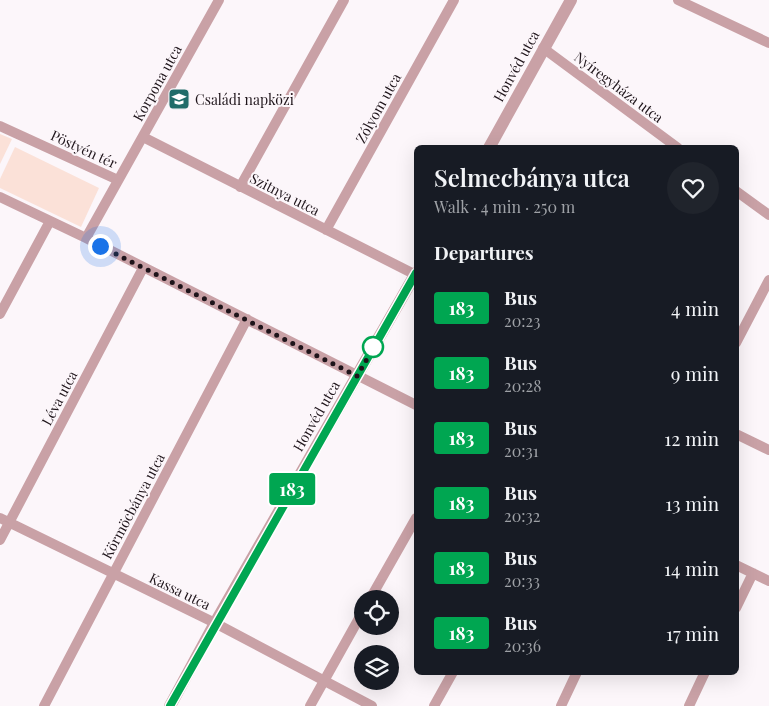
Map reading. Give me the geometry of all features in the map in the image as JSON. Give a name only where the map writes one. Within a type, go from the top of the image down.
[{"type":"street","name":"Korpona utca","points":[[118,180],[219,0]]},
{"type":"street","points":[[240,187],[344,0]]},
{"type":"street","name":"Zólyom utca","points":[[326,230],[454,0]]},
{"type":"street","name":"Honvéd utca","points":[[491,145],[571,0]]},
{"type":"street","points":[[678,0],[769,43]]},
{"type":"street","name":"Nyíregyháza utca","points":[[543,48],[674,145]]},
{"type":"street","name":"Pöstyén tér","points":[[0,126],[118,180],[86,238]]},
{"type":"street","name":"Szitnya utca","points":[[143,136],[240,187],[414,273]]},
{"type":"street","points":[[739,193],[769,216]]},
{"type":"street","points":[[0,197],[86,238],[414,404]]},
{"type":"street","points":[[0,314],[50,221]]},
{"type":"street","name":"Léva utca","points":[[0,540],[5,520],[143,268]]},
{"type":"street","name":"Honvéd utca","points":[[170,706],[215,623],[414,277]]},
{"type":"street","points":[[739,335],[769,280]]},
{"type":"street","name":"Körmöcbánya utca","points":[[44,706],[247,319]]},
{"type":"street","points":[[739,435],[769,450]]},
{"type":"street","name":"Kassa utca","points":[[5,520],[215,623],[372,706]]},
{"type":"street","points":[[375,590],[414,522]]},
{"type":"street","points":[[739,566],[769,581]]},
{"type":"street","points":[[739,602],[753,573]]},
{"type":"street","points":[[310,706],[354,628]]},
{"type":"street","points":[[434,706],[450,675]]},
{"type":"street","points":[[561,706],[576,675]]},
{"type":"street","points":[[690,706],[704,675]]},
{"type":"shaded area","points":[[0,134],[12,139],[0,164]]},
{"type":"shaded area","points":[[15,147],[99,188],[81,227],[0,188],[0,179]]},
{"type":"bus line","name":"183","points":[[170,706],[215,623],[414,276]]},
{"type":"place","name":"Családi napközi","points":[[179,99]]},
{"type":"route","points":[[100,246],[357,376],[377,342],[373,347]]}]
